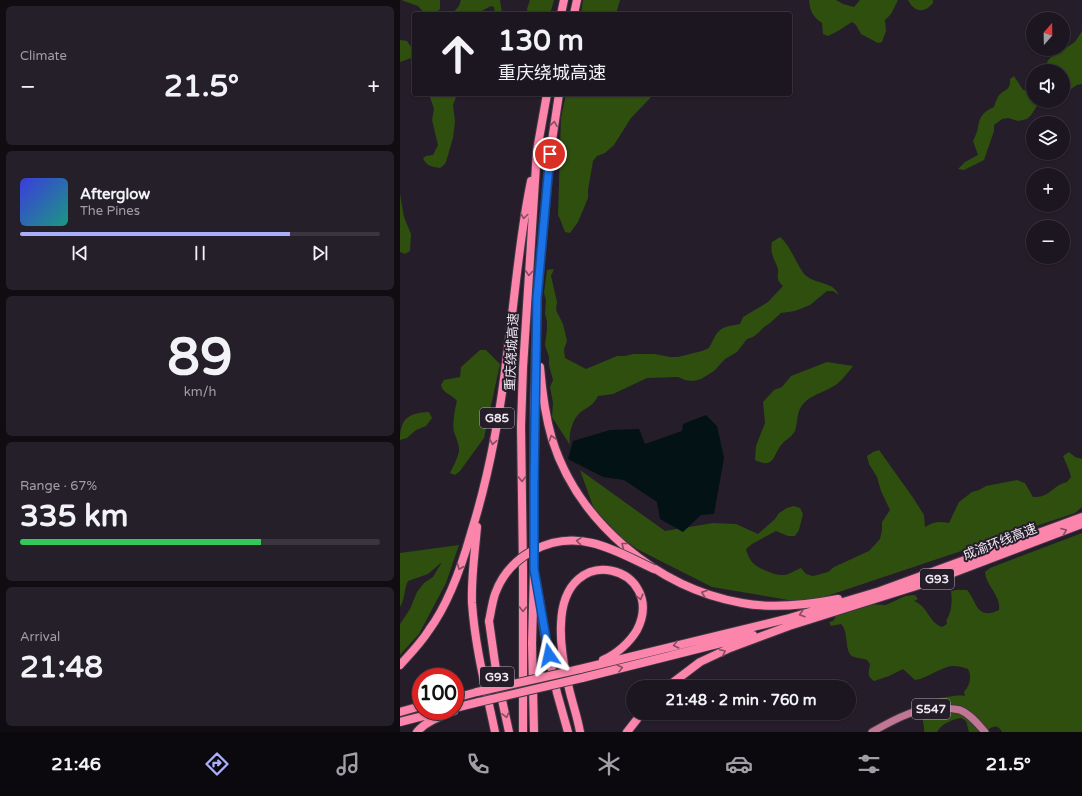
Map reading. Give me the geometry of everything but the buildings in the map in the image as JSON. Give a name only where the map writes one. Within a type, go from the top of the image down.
[{"type":"highway","points":[[561,12],[564,0]]},
{"type":"highway","points":[[574,12],[577,0]]},
{"type":"highway","name":"重庆绕城高速","points":[[523,732],[521,426],[526,306],[537,150],[547,96]]},
{"type":"highway","name":"重庆绕城高速","points":[[534,732],[532,642],[537,298],[550,154],[559,96]]},
{"type":"highway","name":"G85","points":[[400,665],[429,630],[445,602],[465,555],[480,506],[506,363],[519,248],[526,202],[537,150]]},
{"type":"highway","points":[[536,332],[544,403],[553,440],[560,460],[583,500],[597,518],[613,536],[654,569]]},
{"type":"highway","points":[[480,506],[472,578],[472,603],[478,651],[495,732]]},
{"type":"highway","name":"成渝环线高速","points":[[880,591],[1082,516]]},
{"type":"highway","name":"成渝环线高速","points":[[789,626],[929,582],[1082,524]]},
{"type":"highway","name":"G93","points":[[509,732],[497,677],[490,621],[491,608],[495,593],[506,574],[529,552],[547,544],[560,541],[577,540],[592,543],[616,551],[691,588],[712,596],[742,603],[767,606],[814,603],[880,591]]},
{"type":"highway","points":[[534,569],[548,650],[568,732]]},
{"type":"highway","points":[[580,669],[610,657],[624,646],[633,637],[641,621],[643,609],[641,596],[636,586],[627,576],[616,571],[606,569],[596,570],[583,575],[568,591],[564,606],[561,624],[566,678],[580,732]]},
{"type":"highway","points":[[464,696],[786,619],[880,591]]},
{"type":"highway","points":[[464,706],[789,626]]},
{"type":"highway","name":"G93","points":[[676,680],[700,662],[730,648],[789,626]]},
{"type":"highway","points":[[400,712],[412,709]]},
{"type":"highway","points":[[400,722],[412,719]]},
{"type":"highway","points":[[417,732],[434,720]]},
{"type":"highway","points":[[627,732],[636,720]]},
{"type":"main road","name":"S547","points":[[872,732],[892,720],[914,711],[941,708],[960,710],[972,718],[985,732]]},
{"type":"green space","points":[[401,0],[440,0],[440,9],[436,12],[423,12],[418,6]]},
{"type":"green space","points":[[461,0],[500,0],[502,12],[495,12],[494,7],[491,6],[480,12],[454,12],[459,6]]},
{"type":"green space","points":[[530,0],[554,0],[551,12],[528,12]]},
{"type":"green space","points":[[583,0],[620,0],[617,12],[581,12]]},
{"type":"green space","points":[[809,0],[836,0],[854,7],[860,0],[898,0],[891,14],[885,20],[886,31],[882,42],[878,43],[861,34],[856,25],[852,22],[828,36],[823,34],[822,23],[812,13]]},
{"type":"green space","points":[[908,0],[933,0],[933,3],[926,9],[919,10],[913,7]]},
{"type":"green space","points":[[1082,31],[1082,84],[1070,90],[1070,64],[1048,64],[1047,62],[1053,56],[1070,56],[1070,45],[1075,42]]},
{"type":"green space","points":[[400,40],[407,41],[412,48],[412,58],[400,62]]},
{"type":"green space","points":[[1014,76],[1023,90],[1026,91],[1026,108],[1036,108],[1030,116],[1026,116],[1026,119],[1018,121],[1008,118],[1002,119],[994,125],[994,131],[984,160],[964,170],[958,169],[965,162],[978,155],[973,141],[979,121],[983,114],[994,107],[1000,94],[1008,88],[1010,79]]},
{"type":"green space","points":[[430,96],[456,96],[453,105],[455,122],[453,138],[446,162],[440,168],[432,167],[424,161],[423,158],[433,155],[438,145],[432,120],[434,109]]},
{"type":"green space","points":[[566,96],[652,96],[631,118],[614,145],[605,153],[597,156],[593,161],[588,198],[578,222],[570,233],[565,232],[558,215],[561,118]]},
{"type":"green space","points":[[400,194],[404,217],[411,234],[410,251],[405,254],[400,252]]},
{"type":"green space","points":[[780,237],[784,240],[804,274],[831,287],[839,295],[833,291],[827,291],[810,305],[795,311],[781,313],[753,337],[747,339],[737,352],[725,359],[714,371],[701,379],[693,381],[678,377],[647,378],[613,394],[598,396],[590,406],[576,417],[571,431],[570,445],[552,417],[553,403],[550,387],[553,380],[549,365],[549,357],[545,345],[547,321],[545,314],[546,300],[544,293],[547,270],[554,269],[551,276],[557,302],[556,310],[563,324],[567,341],[564,349],[565,358],[586,369],[617,356],[655,354],[678,357],[709,348],[720,330],[740,324],[743,317],[768,302],[783,286],[778,280],[778,269],[771,249],[772,242]]},
{"type":"green space","points":[[480,350],[486,350],[500,364],[484,438],[460,471],[455,475],[450,473],[459,450],[453,429],[457,401],[442,388],[441,385],[444,380],[460,377],[461,367]]},
{"type":"green space","points":[[827,362],[853,366],[837,384],[813,396],[804,403],[798,413],[795,431],[782,444],[773,460],[762,463],[755,460],[756,446],[765,423],[763,402],[774,390],[782,387],[791,376]]},
{"type":"green space","points":[[429,412],[432,418],[426,426],[416,430],[407,438],[400,440],[402,426],[407,418],[411,415]]},
{"type":"green space","points":[[879,450],[924,515],[925,527],[936,522],[949,523],[959,502],[972,492],[986,486],[1017,480],[1025,483],[1033,497],[1044,496],[1058,486],[1067,482],[1071,477],[1063,456],[1069,452],[1075,457],[1082,459],[1082,507],[1075,513],[806,603],[712,587],[637,549],[622,538],[594,509],[580,470],[665,531],[713,523],[736,524],[758,534],[775,519],[779,513],[787,508],[794,506],[800,508],[803,514],[799,530],[795,536],[788,536],[776,531],[752,544],[746,549],[749,558],[753,563],[766,571],[778,575],[784,575],[801,568],[806,574],[813,576],[828,572],[834,567],[869,551],[880,539],[882,522],[890,510],[881,491],[877,477],[869,464],[867,456]]},
{"type":"green space","points":[[1082,533],[1082,732],[1002,732],[995,726],[982,732],[969,732],[966,721],[961,718],[948,722],[937,732],[924,732],[924,712],[931,702],[942,698],[965,696],[964,692],[970,681],[968,669],[952,666],[915,680],[903,669],[874,681],[869,675],[870,664],[867,660],[853,657],[850,653],[845,631],[841,624],[831,626],[829,622],[833,621],[839,611],[867,604],[886,605],[905,596],[915,595],[918,599],[914,601],[923,607],[937,625],[942,627],[947,624],[950,612],[952,603],[951,591],[956,590],[967,590],[981,611],[991,613],[999,610],[999,605],[985,572],[990,568]]},
{"type":"green space","points":[[459,545],[446,583],[419,634],[400,655],[400,624],[410,609],[417,592],[424,583],[433,577],[442,562],[428,574],[408,581],[400,607],[400,553]]},
{"type":"shaded area","points":[[706,415],[717,426],[724,458],[714,514],[701,515],[683,532],[660,519],[657,502],[624,480],[603,477],[568,459],[573,441],[610,430],[639,429],[645,444],[682,431],[683,424]]},
{"type":"route","points":[[549,655],[534,569],[534,425],[537,298],[550,154]]}]
